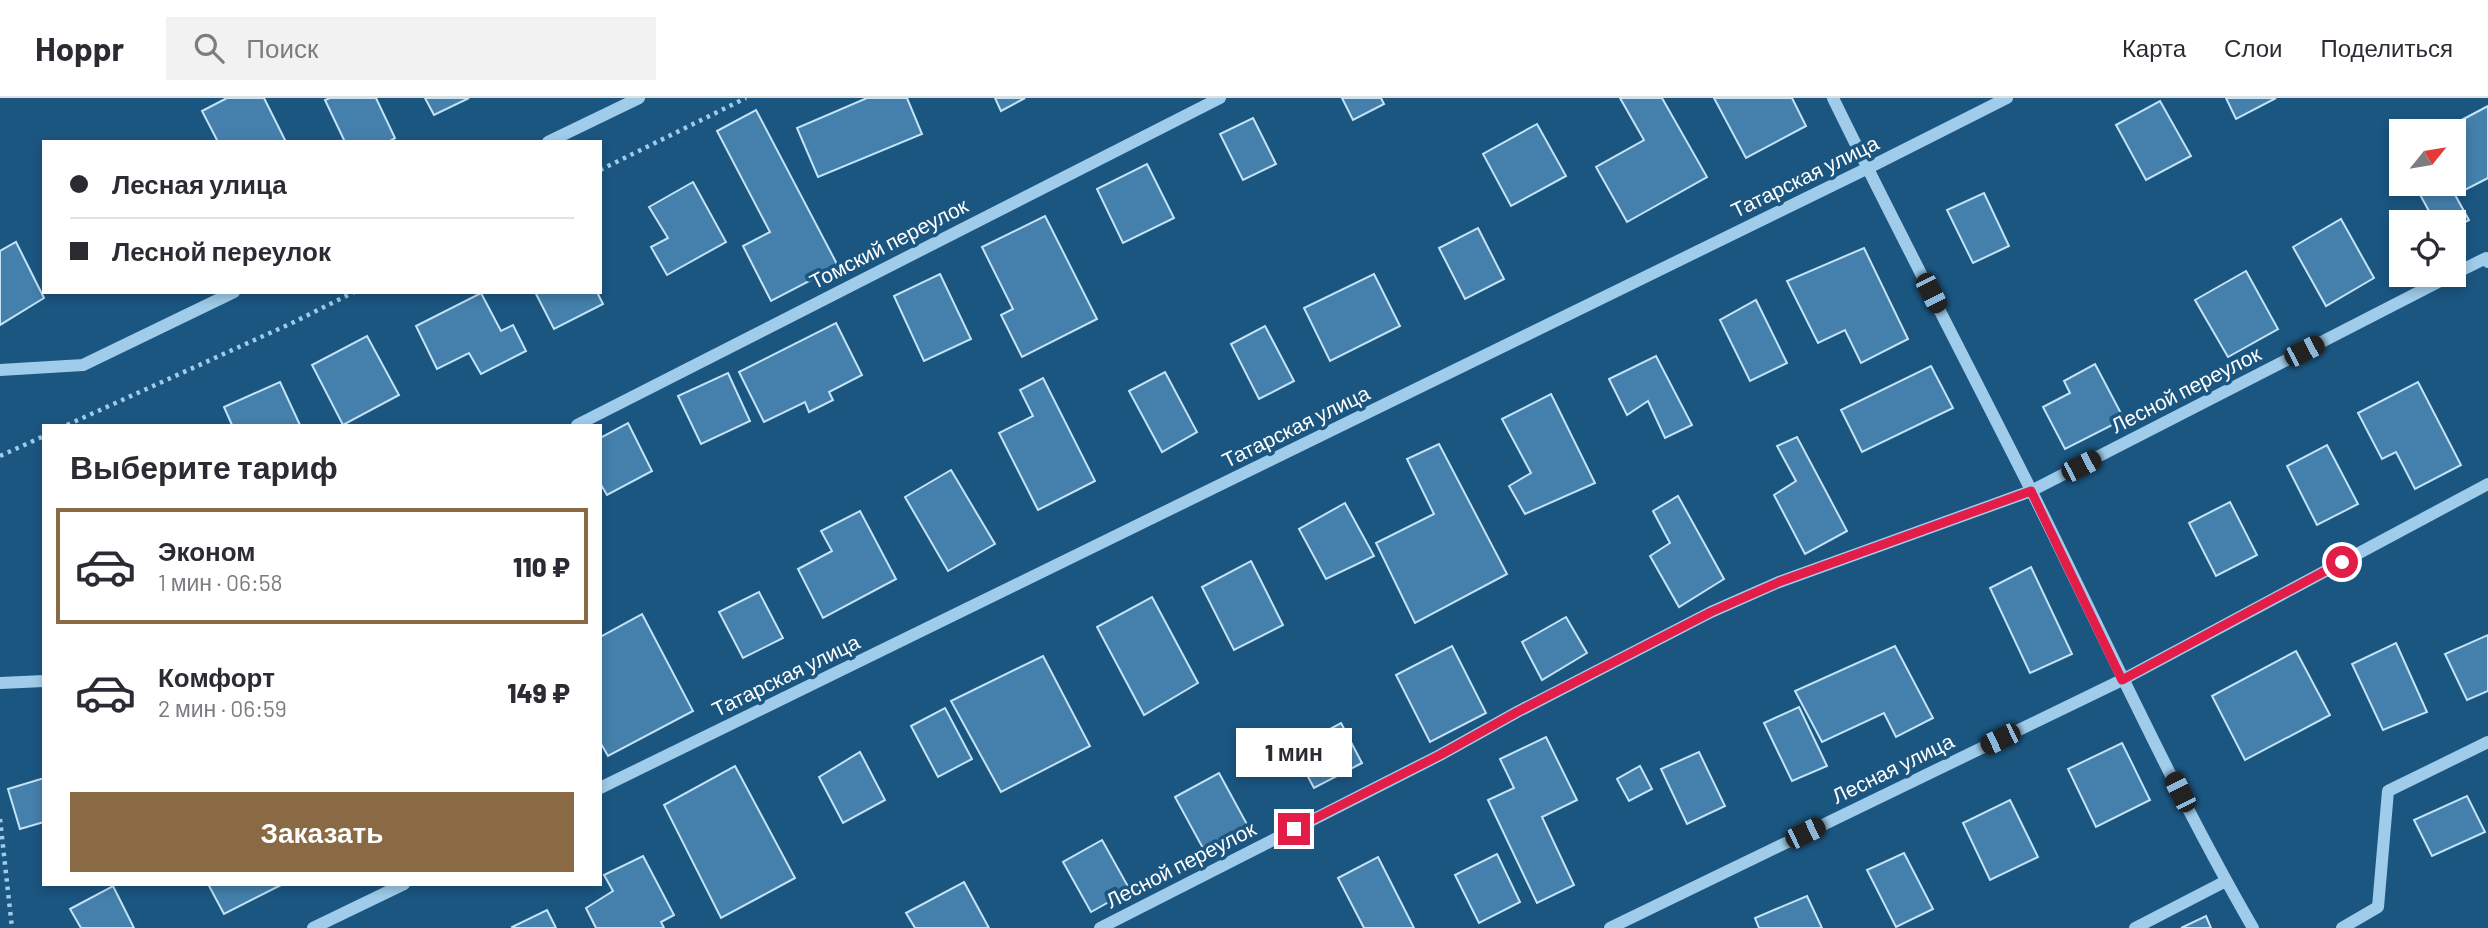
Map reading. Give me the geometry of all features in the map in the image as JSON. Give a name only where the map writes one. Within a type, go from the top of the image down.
[{"type":"street","points":[[552,140],[639,98]]},
{"type":"street","name":"Томский переулок","points":[[579,424],[1220,98]]},
{"type":"street","points":[[1833,98],[2031,491],[2122,680],[2253,928]]},
{"type":"street","name":"Татарская улица","points":[[602,787],[1868,169],[2007,98]]},
{"type":"street","name":"Лесной переулок","points":[[2466,268],[2486,258],[2488,262]]},
{"type":"street","name":"Лесной переулок","points":[[1100,928],[1440,755],[1711,612],[1779,582],[2031,491],[2428,287]]},
{"type":"street","points":[[0,370],[83,365],[230,294]]},
{"type":"street","name":"Лесная улица","points":[[1610,928],[2122,680],[2488,484]]},
{"type":"street","points":[[0,682],[42,681]]},
{"type":"street","points":[[2342,928],[2378,907],[2388,790],[2488,742]]},
{"type":"street","points":[[2135,928],[2226,881]]},
{"type":"street","points":[[313,928],[400,886]]},
{"type":"path","points":[[602,169],[746,98]]},
{"type":"path","points":[[69,424],[350,294]]},
{"type":"path","points":[[0,456],[42,437]]},
{"type":"path","points":[[0,819],[12,928]]},
{"type":"building","points":[[227,98],[264,98],[285,140],[217,140],[202,111]]},
{"type":"building","points":[[376,98],[395,138],[344,140],[325,100]]},
{"type":"building","points":[[425,98],[469,98],[434,115]]},
{"type":"building","points":[[867,98],[907,98],[922,134],[818,177],[797,128]]},
{"type":"building","points":[[995,98],[1025,98],[1001,111]]},
{"type":"building","points":[[1342,98],[1381,98],[1384,104],[1353,120]]},
{"type":"building","points":[[1620,98],[1662,98],[1707,177],[1627,222],[1596,167],[1644,140]]},
{"type":"building","points":[[1714,98],[1792,98],[1806,126],[1746,158]]},
{"type":"building","points":[[2226,98],[2276,98],[2236,119]]},
{"type":"building","points":[[2160,101],[2191,156],[2146,180],[2116,125]]},
{"type":"building","points":[[2488,106],[2488,178],[2466,189],[2466,119],[2464,119]]},
{"type":"building","points":[[756,110],[838,266],[771,301],[743,246],[770,232],[717,131]]},
{"type":"building","points":[[1253,118],[1276,164],[1243,180],[1220,134]]},
{"type":"building","points":[[1537,124],[1566,176],[1511,206],[1483,154]]},
{"type":"building","points":[[1147,164],[1174,218],[1123,243],[1097,189]]},
{"type":"building","points":[[693,182],[726,242],[667,275],[651,247],[668,238],[649,207]]},
{"type":"building","points":[[1984,193],[2009,246],[1973,263],[1947,210]]},
{"type":"building","points":[[2421,196],[2456,196],[2463,210],[2428,210]]},
{"type":"building","points":[[1045,216],[1097,319],[1022,357],[1001,315],[1013,309],[982,247]]},
{"type":"building","points":[[2341,219],[2374,278],[2326,306],[2293,247]]},
{"type":"building","points":[[1478,228],[1504,279],[1465,299],[1439,248]]},
{"type":"building","points":[[16,242],[44,298],[0,325],[0,251]]},
{"type":"building","points":[[1864,248],[1908,339],[1861,363],[1845,330],[1818,343],[1787,281]]},
{"type":"building","points":[[2246,271],[2278,329],[2228,357],[2195,300]]},
{"type":"building","points":[[940,274],[971,339],[924,361],[894,296]]},
{"type":"building","points":[[1374,274],[1400,326],[1330,361],[1304,308]]},
{"type":"building","points":[[482,294],[501,331],[513,325],[526,351],[481,374],[469,353],[437,369],[416,326]]},
{"type":"building","points":[[536,294],[598,294],[603,304],[554,329]]},
{"type":"building","points":[[1756,300],[1787,363],[1750,381],[1720,320]]},
{"type":"building","points":[[836,323],[862,375],[829,392],[833,400],[809,412],[805,402],[764,422],[739,372]]},
{"type":"building","points":[[1265,326],[1294,381],[1259,399],[1231,344]]},
{"type":"building","points":[[367,336],[399,395],[342,424],[312,365]]},
{"type":"building","points":[[1656,356],[1692,425],[1665,438],[1648,401],[1627,415],[1609,379]]},
{"type":"building","points":[[2095,364],[2124,419],[2065,449],[2043,407],[2070,393],[2064,381]]},
{"type":"building","points":[[1931,366],[1953,408],[1862,452],[1841,410]]},
{"type":"building","points":[[1165,372],[1197,432],[1162,452],[1129,391]]},
{"type":"building","points":[[728,373],[750,421],[701,444],[678,396]]},
{"type":"building","points":[[1043,378],[1095,481],[1038,510],[999,433],[1033,416],[1020,390]]},
{"type":"building","points":[[280,382],[300,424],[232,424],[224,407]]},
{"type":"building","points":[[2418,382],[2461,465],[2415,489],[2396,452],[2382,459],[2358,413]]},
{"type":"building","points":[[1551,394],[1595,483],[1525,514],[1509,486],[1531,473],[1502,419]]},
{"type":"building","points":[[628,423],[652,471],[607,495],[602,486],[602,437]]},
{"type":"building","points":[[1797,437],[1847,531],[1805,554],[1774,495],[1796,481],[1777,446]]},
{"type":"building","points":[[1439,444],[1507,574],[1415,623],[1376,543],[1434,514],[1407,459]]},
{"type":"building","points":[[2327,445],[2358,504],[2317,525],[2287,466]]},
{"type":"building","points":[[951,470],[995,544],[948,571],[905,497]]},
{"type":"building","points":[[1678,496],[1724,579],[1679,607],[1650,556],[1670,543],[1653,511]]},
{"type":"building","points":[[2230,502],[2257,555],[2216,576],[2189,523]]},
{"type":"building","points":[[1345,503],[1374,556],[1326,579],[1299,529]]},
{"type":"building","points":[[860,511],[896,579],[823,618],[798,569],[832,551],[821,531]]},
{"type":"building","points":[[1251,561],[1283,625],[1234,650],[1202,587]]},
{"type":"building","points":[[2031,567],[2072,654],[2030,673],[1990,588]]},
{"type":"building","points":[[759,592],[783,638],[743,658],[719,612]]},
{"type":"building","points":[[1152,597],[1198,683],[1144,715],[1097,627]]},
{"type":"building","points":[[642,614],[693,711],[608,756],[602,746],[602,636]]},
{"type":"building","points":[[1566,617],[1587,653],[1542,680],[1522,642]]},
{"type":"building","points":[[2488,635],[2488,691],[2467,700],[2445,654]]},
{"type":"building","points":[[2396,643],[2427,712],[2383,730],[2352,664]]},
{"type":"building","points":[[1452,646],[1486,713],[1430,742],[1396,675]]},
{"type":"building","points":[[1895,646],[1933,718],[1896,737],[1884,713],[1822,742],[1795,691]]},
{"type":"building","points":[[2296,651],[2330,715],[2245,760],[2212,696]]},
{"type":"building","points":[[1043,656],[1090,746],[1001,792],[951,701]]},
{"type":"building","points":[[1799,707],[1827,766],[1792,781],[1764,723]]},
{"type":"building","points":[[945,708],[972,759],[938,777],[911,726]]},
{"type":"building","points":[[1341,723],[1362,763],[1314,788],[1293,749]]},
{"type":"building","points":[[1546,737],[1577,800],[1542,817],[1574,885],[1537,903],[1488,800],[1514,788],[1500,759]]},
{"type":"building","points":[[2122,743],[2150,800],[2096,827],[2068,769]]},
{"type":"building","points":[[860,752],[885,800],[843,823],[819,777]]},
{"type":"building","points":[[1699,752],[1725,806],[1687,824],[1661,769]]},
{"type":"building","points":[[735,766],[795,878],[721,918],[664,805]]},
{"type":"building","points":[[1640,766],[1652,789],[1629,801],[1617,779]]},
{"type":"building","points":[[1219,773],[1249,828],[1205,852],[1175,797]]},
{"type":"building","points":[[42,779],[42,823],[20,829],[8,789]]},
{"type":"building","points":[[2467,796],[2485,832],[2432,856],[2414,820]]},
{"type":"building","points":[[2010,800],[2038,857],[1990,880],[1963,823]]},
{"type":"building","points":[[1102,840],[1130,890],[1091,912],[1063,862]]},
{"type":"building","points":[[1904,853],[1933,909],[1896,927],[1867,870]]},
{"type":"building","points":[[1497,854],[1520,902],[1479,923],[1455,875]]},
{"type":"building","points":[[643,856],[674,915],[661,922],[664,928],[596,928],[586,908],[613,891],[604,875]]},
{"type":"building","points":[[1378,857],[1414,928],[1364,928],[1338,878]]},
{"type":"building","points":[[964,882],[989,928],[915,928],[906,913]]},
{"type":"building","points":[[113,886],[134,928],[81,928],[70,909]]},
{"type":"building","points":[[209,886],[279,886],[224,914]]},
{"type":"building","points":[[1807,896],[1822,928],[1759,928],[1755,918]]},
{"type":"building","points":[[547,910],[556,928],[512,927]]},
{"type":"building","points":[[2206,916],[2211,928],[2181,928]]},
{"type":"route","points":[[1294,829],[1711,612],[1779,582],[2031,491],[2122,680],[2342,562]]}]
